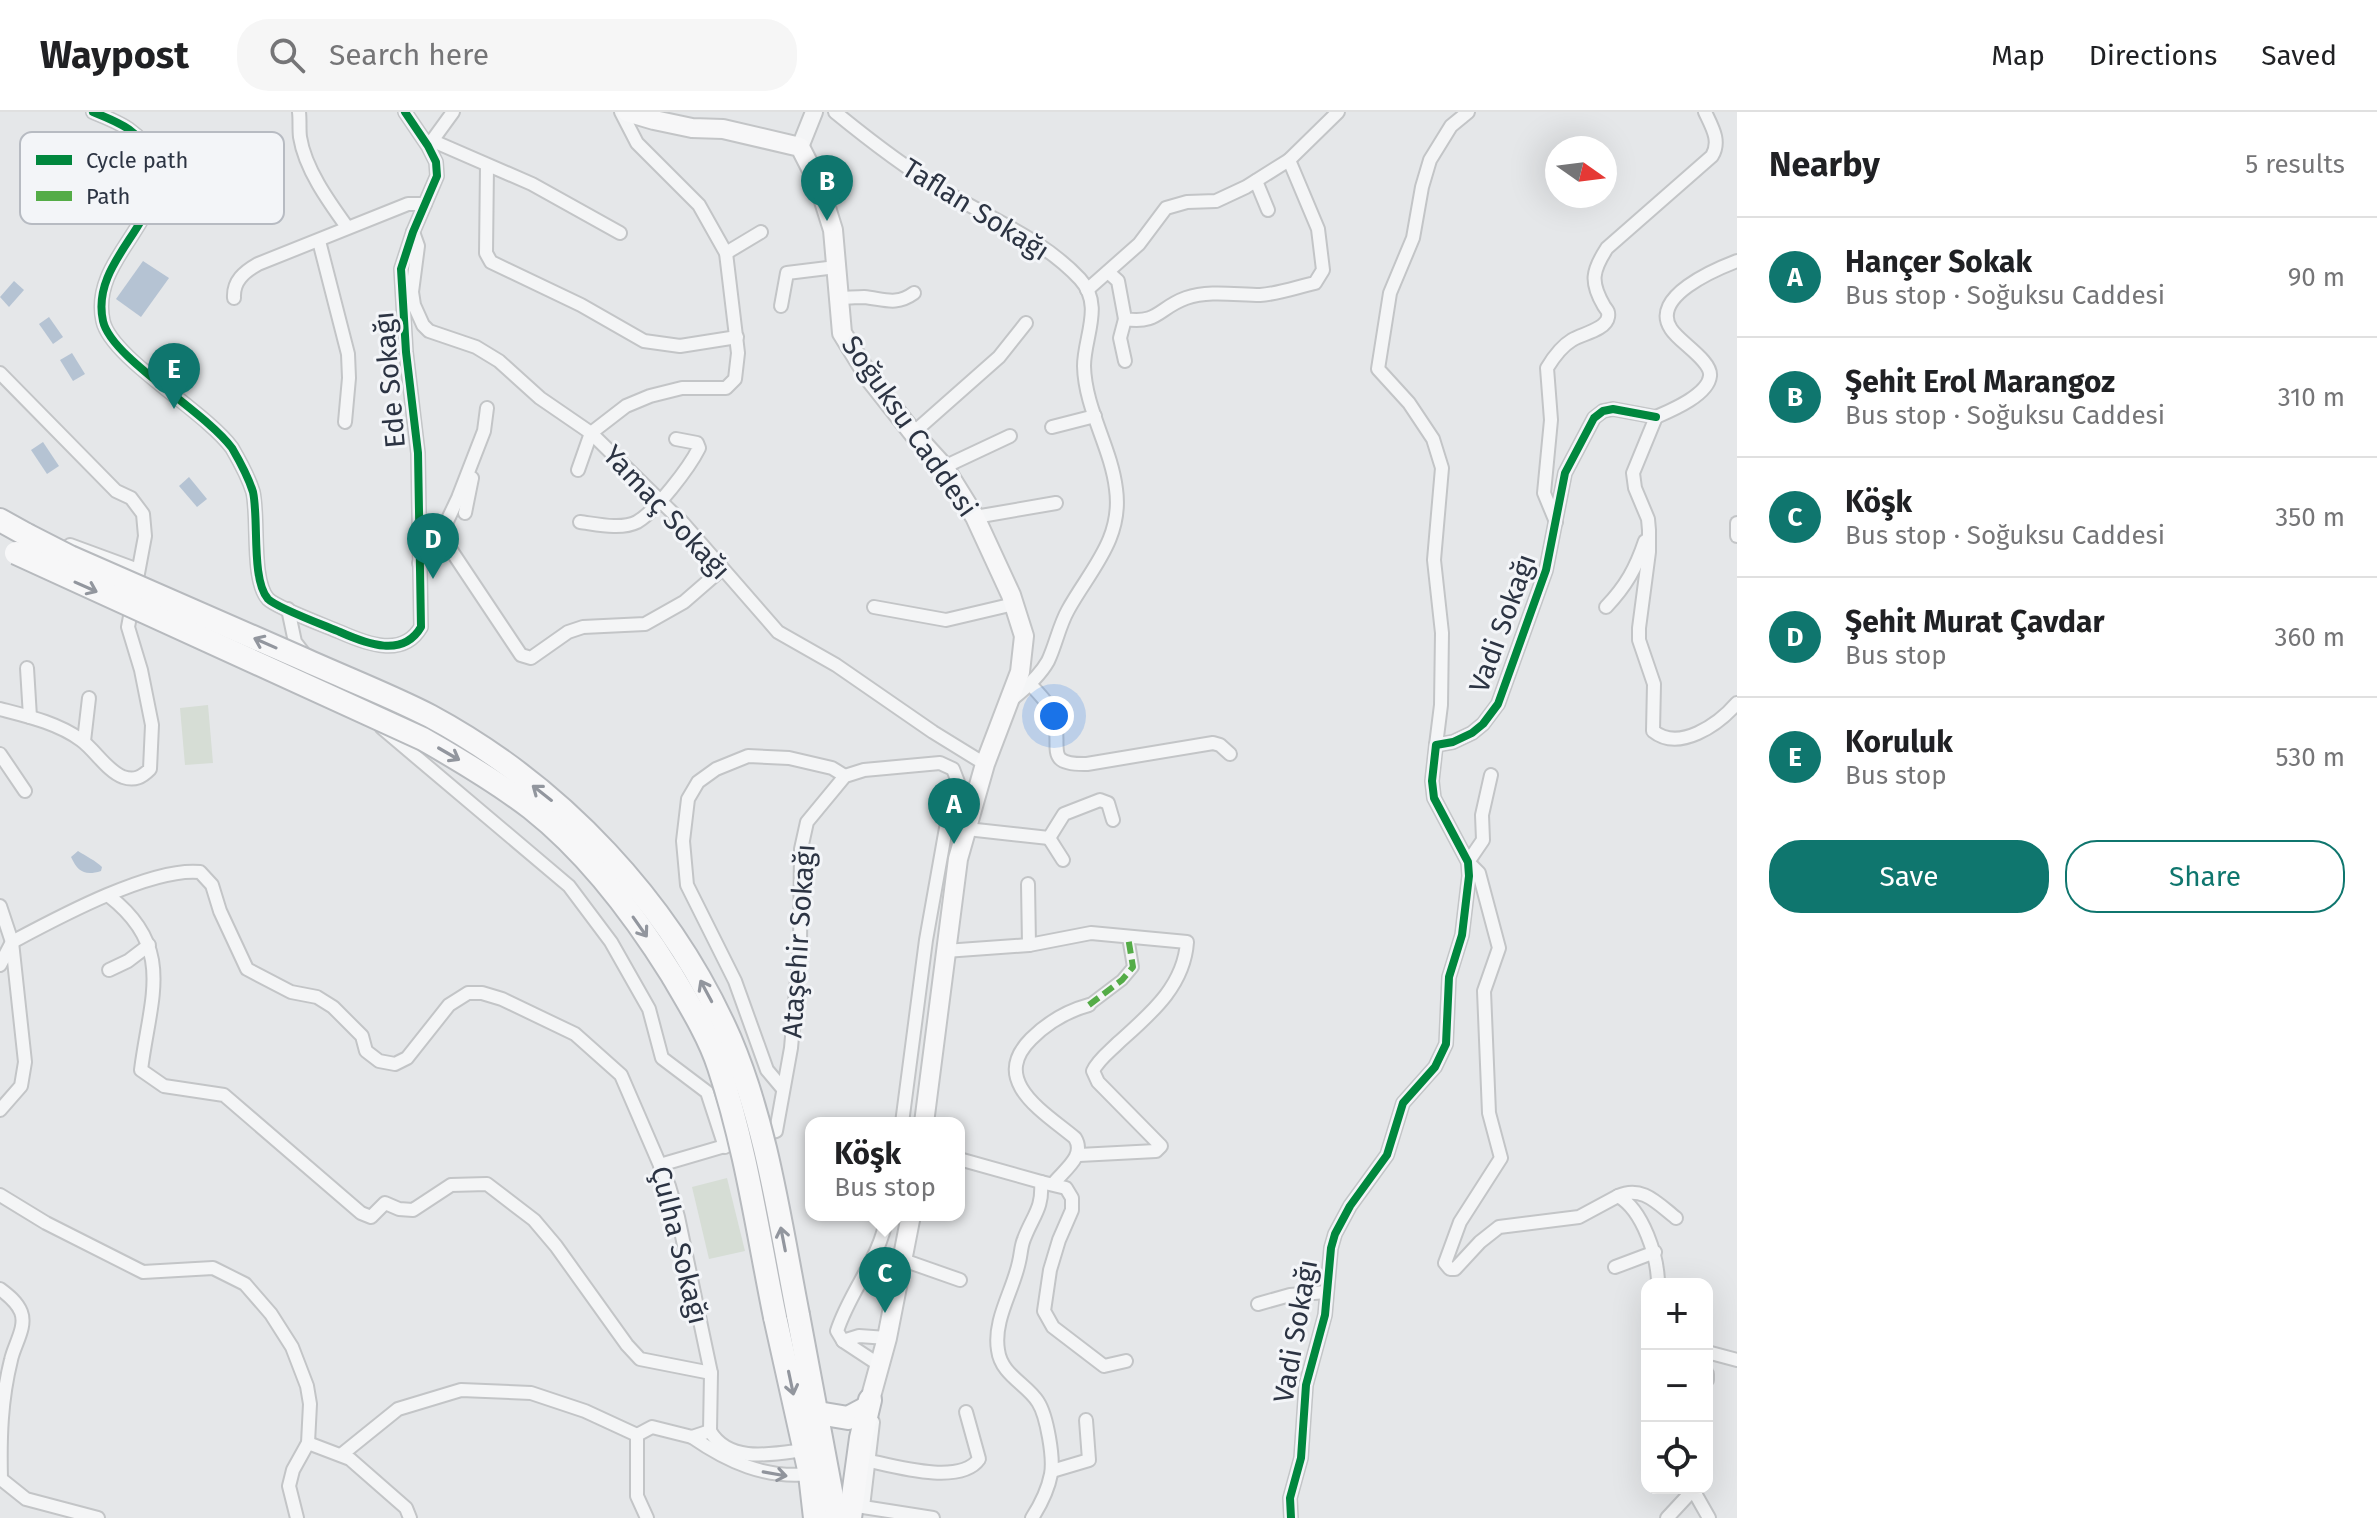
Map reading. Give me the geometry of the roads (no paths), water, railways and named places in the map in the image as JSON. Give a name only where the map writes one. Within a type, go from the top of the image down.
[{"type":"highway","points":[[0,520],[14,544],[423,739],[491,779],[533,810],[574,847],[629,910],[686,999],[718,1064],[735,1121],[775,1317],[836,1518]]},
{"type":"highway","points":[[14,544],[70,557],[430,716],[499,760],[584,830],[638,889],[665,924],[710,996],[731,1041],[749,1092],[771,1177],[818,1413],[815,1518]]},
{"type":"highway","points":[[818,1413],[848,1418],[868,1405]]},
{"type":"highway","points":[[816,1460],[839,1440],[868,1405]]},
{"type":"highway","points":[[858,1514],[861,1438],[868,1405]]},
{"type":"highway","points":[[816,1460],[848,1456],[861,1438]]},
{"type":"main road","points":[[624,112],[692,128],[723,129],[800,147]]},
{"type":"main road","name":"Soğuksu Caddesi","points":[[800,147],[818,182],[833,230],[842,333],[871,380],[944,467],[975,517],[1014,604],[1024,636],[1020,672],[985,764],[958,859],[925,1117]]},
{"type":"main road","points":[[868,1405],[881,1366],[910,1221]]},
{"type":"street","points":[[93,112],[122,124],[132,132]]},
{"type":"street","points":[[299,112],[303,149],[330,203],[347,227]]},
{"type":"street","name":"Ede Sokağı","points":[[288,609],[377,646],[407,643],[421,627],[418,453],[406,352],[401,269],[437,176],[430,144],[405,112]]},
{"type":"street","points":[[453,112],[430,144],[532,184],[620,233]]},
{"type":"street","points":[[578,470],[591,433],[626,406],[682,388],[726,388],[737,373],[737,337],[726,253],[699,205],[637,143],[624,112]]},
{"type":"street","name":"Taflan Sokağı","points":[[835,112],[879,148],[939,188],[1037,242],[1082,280],[1087,290]]},
{"type":"street","points":[[1011,700],[1030,684],[1048,660],[1066,612],[1106,552],[1117,520],[1116,489],[1088,395],[1084,365],[1093,308],[1087,290],[1139,244],[1166,208],[1187,202],[1216,201],[1256,181],[1289,160],[1338,112]]},
{"type":"street","points":[[1436,745],[1441,705],[1442,633],[1434,560],[1442,468],[1433,439],[1409,403],[1378,369],[1390,293],[1413,238],[1430,160],[1451,126],[1468,112]]},
{"type":"street","points":[[1556,522],[1544,493],[1551,420],[1547,368],[1570,341],[1605,324],[1608,318],[1609,313],[1597,294],[1593,276],[1607,248],[1712,156],[1717,148],[1705,112]]},
{"type":"street","points":[[800,147],[809,114]]},
{"type":"street","points":[[1125,319],[1146,321],[1187,298],[1206,294],[1264,295],[1315,283],[1323,270],[1318,229],[1289,160]]},
{"type":"street","points":[[487,166],[486,253],[491,262],[581,305],[644,341],[680,346],[737,337]]},
{"type":"street","points":[[1256,181],[1268,210]]},
{"type":"street","points":[[234,298],[235,284],[252,268],[408,204],[425,204]]},
{"type":"street","points":[[138,224],[108,273],[102,297],[103,323],[113,342],[231,448],[252,490],[261,585],[269,600],[288,609],[295,642],[322,677],[569,886],[611,942],[649,1009],[662,1058],[707,1092],[725,1147]]},
{"type":"street","name":"Yamaç Sokağı","points":[[413,232],[418,246],[412,292],[423,325],[436,335],[476,347],[499,361],[540,398],[591,433],[683,523],[778,632],[836,665],[985,764]]},
{"type":"street","points":[[726,253],[761,232]]},
{"type":"street","points":[[319,241],[348,354],[345,422]]},
{"type":"street","points":[[1737,261],[1702,276],[1672,301],[1669,327],[1709,367],[1710,377],[1706,386],[1690,401],[1656,417],[1633,473],[1649,530],[1639,640],[1654,684],[1653,731],[1667,740],[1679,741],[1711,724],[1737,703]]},
{"type":"street","points":[[781,306],[787,273],[836,267]]},
{"type":"street","points":[[1108,272],[1118,281],[1125,319],[1120,338],[1125,361]]},
{"type":"street","points":[[837,298],[865,297],[892,303],[914,293]]},
{"type":"street","points":[[913,433],[999,357],[1026,323]]},
{"type":"street","points":[[0,373],[116,491],[137,505],[143,514],[145,536],[128,627],[152,725],[150,769],[141,778],[127,779],[116,774],[84,741],[66,730],[0,709]]},
{"type":"street","points":[[419,563],[432,553],[441,535],[484,431],[487,408]]},
{"type":"street","name":"Vadi Sokağı","points":[[1291,1518],[1290,1498],[1301,1458],[1306,1385],[1325,1315],[1331,1248],[1339,1225],[1387,1155],[1403,1103],[1435,1067],[1443,1053],[1450,969],[1462,935],[1467,902],[1468,862],[1434,798],[1432,781],[1436,745],[1453,742],[1472,733],[1491,716],[1498,704],[1546,570],[1565,473],[1594,418],[1603,411],[1613,409],[1656,417]]},
{"type":"street","points":[[1052,427],[1095,416]]},
{"type":"street","points":[[944,467],[1010,436]]},
{"type":"street","points":[[580,522],[610,526],[635,523],[684,472],[699,448],[697,443],[676,439]]},
{"type":"street","points":[[465,513],[475,455]]},
{"type":"street","points":[[975,517],[1056,503]]},
{"type":"street","points":[[1737,523],[1737,536]]},
{"type":"street","points":[[1606,607],[1634,572],[1649,530]]},
{"type":"street","points":[[441,535],[521,655],[531,658],[568,632],[583,627],[645,624],[684,602],[722,569]]},
{"type":"street","points":[[70,545],[138,570]]},
{"type":"street","points":[[874,607],[946,620],[1014,604]]},
{"type":"street","points":[[27,668],[30,717]]},
{"type":"street","points":[[1030,684],[1047,703],[1053,716],[1056,755],[1060,761],[1087,764],[1213,743],[1230,754]]},
{"type":"street","points":[[84,741],[89,698]]},
{"type":"street","points":[[0,754],[25,791]]},
{"type":"street","points":[[783,1089],[767,1070],[735,981],[687,885],[683,841],[688,799],[698,782],[716,769],[748,756],[789,758],[832,768],[845,776],[864,770],[940,763],[953,769],[958,782],[946,828],[926,940],[903,1117]]},
{"type":"street","points":[[1491,775],[1482,815],[1483,840],[1468,862],[1479,873],[1499,948],[1484,991],[1489,1113],[1501,1158],[1466,1212],[1445,1263],[1450,1269],[1455,1269],[1499,1227],[1579,1217],[1630,1192],[1641,1192],[1676,1218]]},
{"type":"street","name":"Ataşehir Sokağı","points":[[660,1165],[776,1131],[791,1048],[800,945],[801,849],[807,822],[845,776]]},
{"type":"street","points":[[1049,838],[1064,814],[1100,800],[1108,803],[1113,820]]},
{"type":"street","points":[[967,829],[1049,838]]},
{"type":"street","points":[[1049,838],[1063,860]]},
{"type":"street","name":"Çulha Sokağı","points":[[12,942],[136,882],[187,870],[200,872],[212,885],[220,911],[247,969],[291,992],[317,997],[333,1007],[362,1036],[366,1051],[379,1061],[395,1064],[407,1058],[449,1005],[468,993],[482,993],[502,999],[575,1034],[621,1075],[660,1165],[678,1217],[711,1373],[710,1431]]},
{"type":"street","points":[[1028,884],[1029,945]]},
{"type":"street","points":[[109,896],[139,923],[149,945],[155,976],[141,1070],[164,1086],[224,1095],[361,1213],[371,1217],[385,1203],[399,1209],[413,1210],[451,1185],[487,1184],[534,1220],[640,1359],[711,1373]]},
{"type":"street","points":[[0,906],[12,942],[25,1062],[21,1086],[0,1110]]},
{"type":"street","points":[[945,951],[1029,945],[1091,933],[1187,942],[1186,959],[1180,974],[1159,1007],[1102,1058],[1093,1071],[1098,1082],[1161,1146],[1156,1151],[1079,1155],[1047,1183],[1040,1209],[1025,1235],[997,1333],[998,1354],[1010,1375],[1038,1402],[1047,1427],[1052,1471],[1043,1500],[1032,1518]]},
{"type":"street","points":[[1079,1155],[1080,1146],[1075,1138],[1027,1098],[1014,1066],[1017,1055],[1041,1029],[1073,1009],[1089,1005],[1122,980],[1133,967],[1128,937]]},
{"type":"street","points":[[0,965],[12,942]]},
{"type":"street","points":[[109,970],[128,961],[149,945]]},
{"type":"street","points":[[965,1161],[1066,1188],[1072,1198],[1072,1210],[1050,1270],[1044,1311],[1053,1327],[1104,1366],[1126,1361]]},
{"type":"street","points":[[0,1195],[46,1223],[143,1272],[213,1268],[245,1284],[271,1314],[292,1347],[307,1386],[310,1414],[308,1443],[293,1470],[289,1486],[297,1518]]},
{"type":"street","points":[[1618,1196],[1636,1215],[1655,1252],[1657,1278]]},
{"type":"street","points":[[881,1366],[843,1341],[837,1331],[844,1310],[870,1266],[886,1221]]},
{"type":"street","points":[[1615,1267],[1655,1252]]},
{"type":"street","points":[[903,1260],[960,1280]]},
{"type":"street","points":[[0,1289],[11,1297],[22,1313],[21,1331],[4,1389],[0,1431],[1,1479],[26,1499],[98,1518]]},
{"type":"street","name":"Vadi Sokağı","points":[[1258,1304],[1290,1295],[1326,1292]]},
{"type":"street","points":[[843,1341],[859,1336],[887,1338]]},
{"type":"street","points":[[1713,1354],[1737,1360]]},
{"type":"street","points":[[341,1455],[398,1409],[461,1390],[531,1393],[585,1411],[637,1435]]},
{"type":"street","points":[[868,1405],[873,1424],[870,1461],[858,1514],[933,1518]]},
{"type":"street","points":[[870,1461],[919,1472],[964,1470],[974,1466],[979,1459],[966,1412]]},
{"type":"street","points":[[1052,1471],[1089,1460],[1086,1420]]},
{"type":"street","points":[[637,1435],[652,1427],[692,1437],[717,1454],[751,1468],[789,1476],[816,1460]]},
{"type":"street","points":[[692,1437],[710,1431],[716,1441],[744,1454],[816,1460]]},
{"type":"street","points":[[637,1435],[637,1496],[647,1518]]},
{"type":"street","points":[[308,1443],[350,1459],[406,1508],[410,1518]]},
{"type":"street","points":[[1667,1518],[1688,1494]]},
{"type":"street","points":[[1695,1494],[1709,1518]]},
{"type":"water","points":[[143,261],[169,278],[141,317],[116,299]]},
{"type":"water","points":[[14,281],[24,290],[9,307],[0,297]]},
{"type":"water","points":[[49,317],[63,337],[53,344],[39,324]]},
{"type":"water","points":[[72,353],[85,374],[73,381],[60,360]]},
{"type":"water","points":[[43,442],[59,466],[47,474],[31,450]]},
{"type":"water","points":[[189,477],[207,499],[197,507],[179,486]]},
{"type":"water","points":[[78,851],[100,865],[101,871],[86,873],[79,869],[71,857]]},
{"type":"place","name":"Şehit Erol Marangoz","points":[[827,221]]},
{"type":"place","name":"Koruluk","points":[[174,409]]},
{"type":"place","name":"Şehit Murat Çavdar","points":[[433,579]]},
{"type":"place","name":"Hançer Sokak","points":[[954,844]]},
{"type":"place","name":"Köşk","points":[[885,1313]]}]
